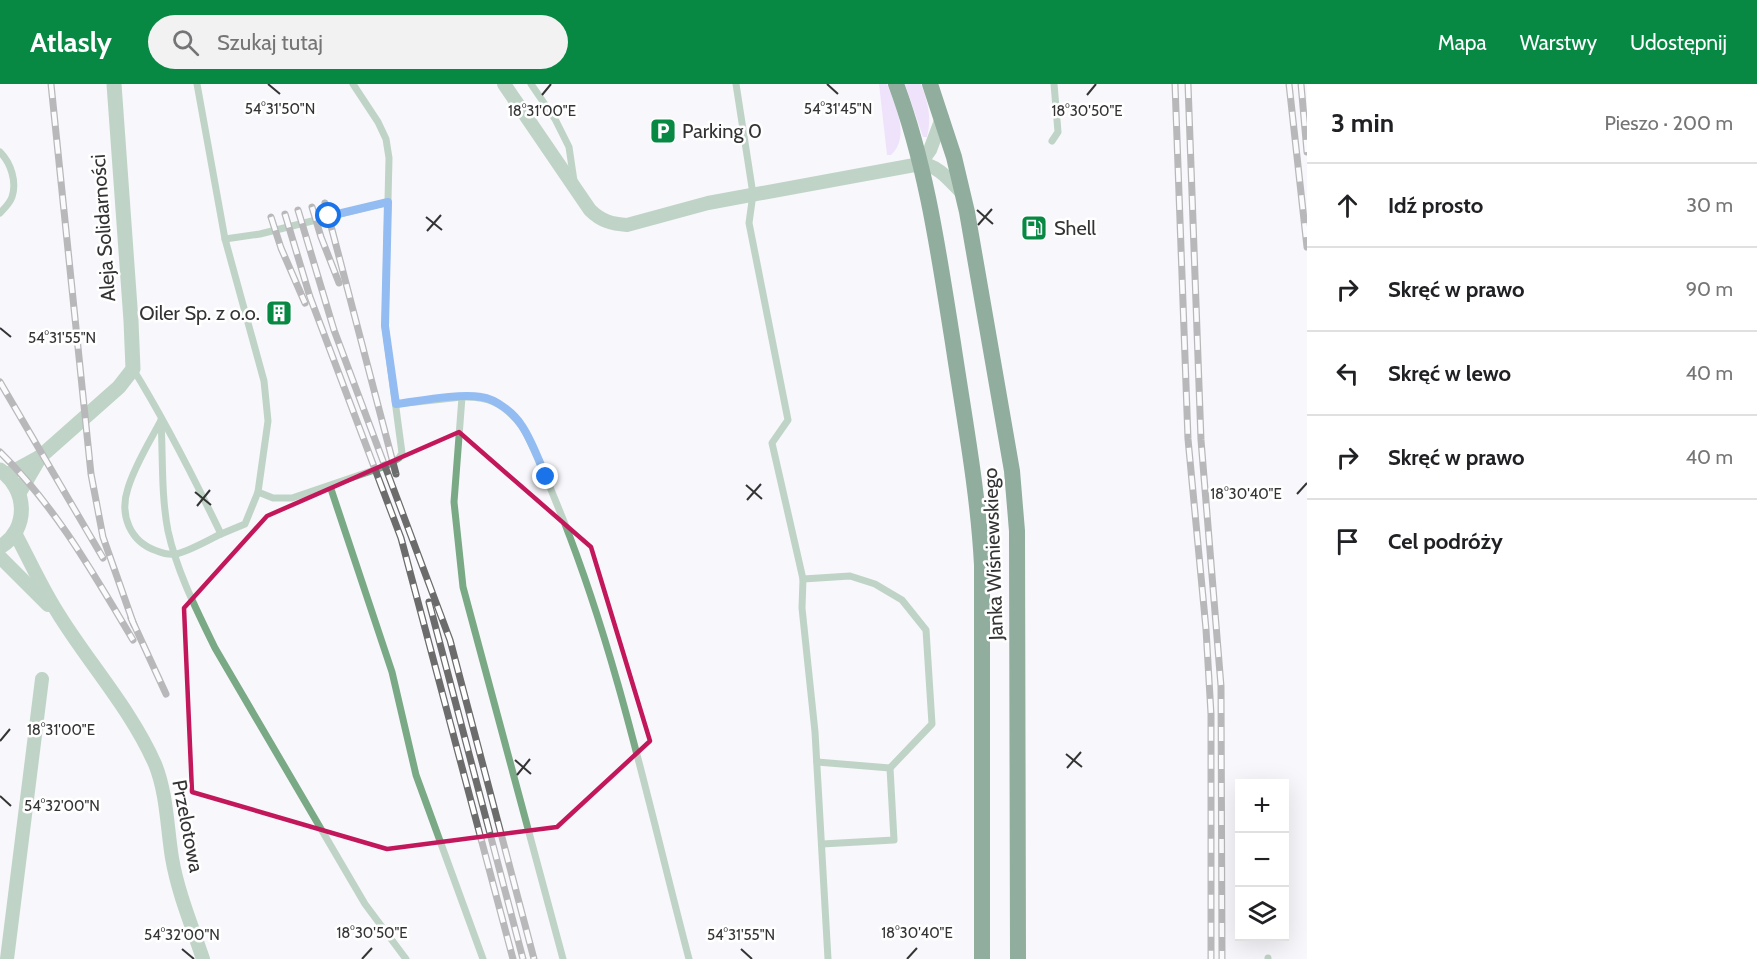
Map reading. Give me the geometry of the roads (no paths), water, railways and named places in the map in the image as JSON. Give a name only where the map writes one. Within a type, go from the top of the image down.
[{"type":"highway","name":"Janka Wiśniewskiego","points":[[896,84],[920,164],[938,249],[970,443],[980,529],[982,959]]},
{"type":"highway","name":"Janka Wiśniewskiego","points":[[930,84],[954,157],[963,194],[1012,471],[1017,531],[1018,959]]},
{"type":"street","name":"Aleja Solidarności","points":[[114,84],[131,309],[133,369]]},
{"type":"street","points":[[504,84],[576,190],[596,216],[603,221],[627,225],[708,203],[920,164],[927,164],[942,173],[963,194]]},
{"type":"street","points":[[920,164],[930,150],[942,118]]},
{"type":"street","points":[[19,493],[40,458],[114,392],[133,369]]},
{"type":"street","points":[[0,547],[15,533],[21,520],[22,507],[19,493],[4,473],[40,458]]},
{"type":"street","name":"Przelotowa","points":[[15,533],[60,617],[118,698],[141,734],[156,767],[165,802],[180,891],[203,959]]},
{"type":"street","name":"Przelotowa","points":[[0,557],[60,617]]},
{"type":"street","points":[[7,959],[42,679]]},
{"type":"lane","points":[[161,420],[128,486],[124,501],[126,522],[134,536],[142,543],[164,554],[176,555],[245,524],[258,492],[268,421],[264,381],[225,239],[197,84]]},
{"type":"lane","points":[[258,492],[273,498],[292,498],[386,466],[399,458],[402,453],[385,326],[389,158],[386,139],[378,122],[353,84]]},
{"type":"lane","points":[[531,84],[555,119],[569,147],[576,190]]},
{"type":"lane","points":[[736,84],[753,194],[749,223],[788,420],[772,443],[803,579],[802,608],[817,762],[828,959]]},
{"type":"lane","points":[[1052,141],[1058,132],[1054,84]]},
{"type":"lane","points":[[0,152],[7,159],[13,177],[12,198],[0,213]]},
{"type":"lane","points":[[225,239],[260,234],[388,202]]},
{"type":"lane","points":[[133,369],[149,394],[221,534]]},
{"type":"lane","points":[[462,397],[454,502],[463,587],[563,959]]},
{"type":"lane","points":[[396,404],[481,397],[496,402],[522,426],[546,477],[578,557],[621,692],[689,959]]},
{"type":"lane","points":[[161,420],[168,531],[198,612],[215,648],[365,904],[406,959]]},
{"type":"lane","points":[[330,486],[392,672],[416,775],[483,959]]},
{"type":"lane","points":[[803,579],[850,576],[875,584],[902,600],[926,630],[932,724],[890,768],[894,840],[822,844]]},
{"type":"lane","points":[[817,762],[890,768]]},
{"type":"railway","points":[[51,84],[91,474],[103,537],[134,625]]},
{"type":"railway","points":[[1175,84],[1188,439],[1206,629],[1211,714],[1211,959]]},
{"type":"railway","points":[[1188,84],[1201,440],[1221,686],[1222,959]]},
{"type":"railway","points":[[1289,84],[1307,247]]},
{"type":"railway","points":[[1301,84],[1307,152]]},
{"type":"railway","points":[[325,203],[396,474]]},
{"type":"railway","points":[[312,207],[339,283]]},
{"type":"railway","points":[[298,210],[334,330],[450,640],[534,959]]},
{"type":"railway","points":[[285,214],[310,297],[401,538],[513,959]]},
{"type":"railway","points":[[271,217],[281,248],[305,303]]},
{"type":"railway","points":[[0,382],[103,558]]},
{"type":"railway","points":[[0,452],[39,495],[56,518],[133,640]]},
{"type":"railway","points":[[429,602],[523,959]]},
{"type":"railway","points":[[131,618],[166,694]]},
{"type":"place","name":"Parking 0","points":[[663,131]]},
{"type":"place","name":"Shell","points":[[1034,228]]},
{"type":"place","name":"Oiler Sp. z o.o.","points":[[279,313]]}]
